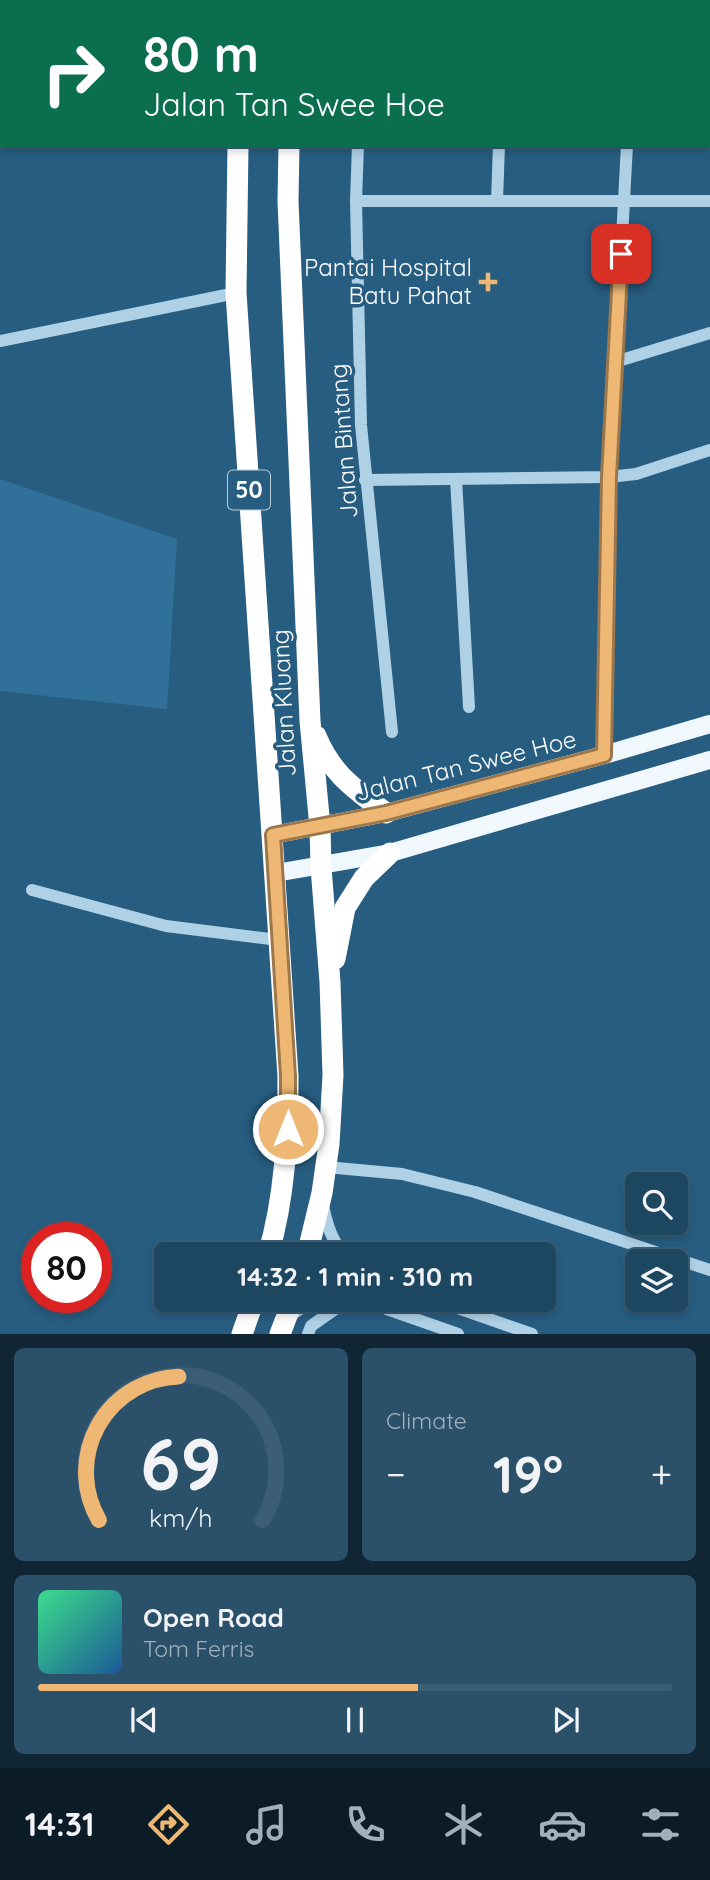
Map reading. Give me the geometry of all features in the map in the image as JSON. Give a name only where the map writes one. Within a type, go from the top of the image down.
[{"type":"highway","name":"Jalan Kluang","points":[[238,147],[236,293],[288,1076],[288,1129],[283,1184],[271,1242]]},
{"type":"highway","name":"Jalan Kluang","points":[[289,147],[290,270],[310,721],[320,827],[333,1075],[326,1167],[310,1242]]},
{"type":"highway","points":[[310,721],[331,767],[386,813]]},
{"type":"highway","points":[[330,982],[345,908],[363,878],[390,853]]},
{"type":"highway","points":[[242,1334],[250,1312]]},
{"type":"main road","name":"Jalan Tan Swee Hoe","points":[[273,835],[386,813],[710,724]]},
{"type":"main road","points":[[275,873],[390,853],[710,760]]},
{"type":"street","name":"Jalan Bintang","points":[[358,147],[356,201],[361,425],[392,732]]},
{"type":"street","points":[[496,201],[499,147]]},
{"type":"street","points":[[604,755],[609,477],[627,147]]},
{"type":"street","points":[[356,201],[710,201]]},
{"type":"street","points":[[0,341],[236,293]]},
{"type":"street","points":[[615,362],[710,333]]},
{"type":"street","points":[[365,480],[609,477],[636,474],[710,450]]},
{"type":"street","points":[[456,479],[469,706]]},
{"type":"street","points":[[33,890],[166,926],[278,940]]},
{"type":"street","points":[[326,1167],[402,1174],[475,1192],[710,1270]]},
{"type":"street","points":[[322,1193],[327,1223],[335,1242]]},
{"type":"street","points":[[308,1334],[312,1326],[331,1312]]},
{"type":"street","points":[[389,1312],[430,1330],[458,1334]]},
{"type":"street","points":[[469,1312],[532,1334]]},
{"type":"shaded area","points":[[0,479],[177,539],[167,709],[0,691]]},
{"type":"place","name":"Pantai Hospital Batu Pahat","points":[[488,282]]},
{"type":"route","points":[[288,1129],[288,1076],[273,835],[386,813],[604,755],[609,477],[621,254]]}]
